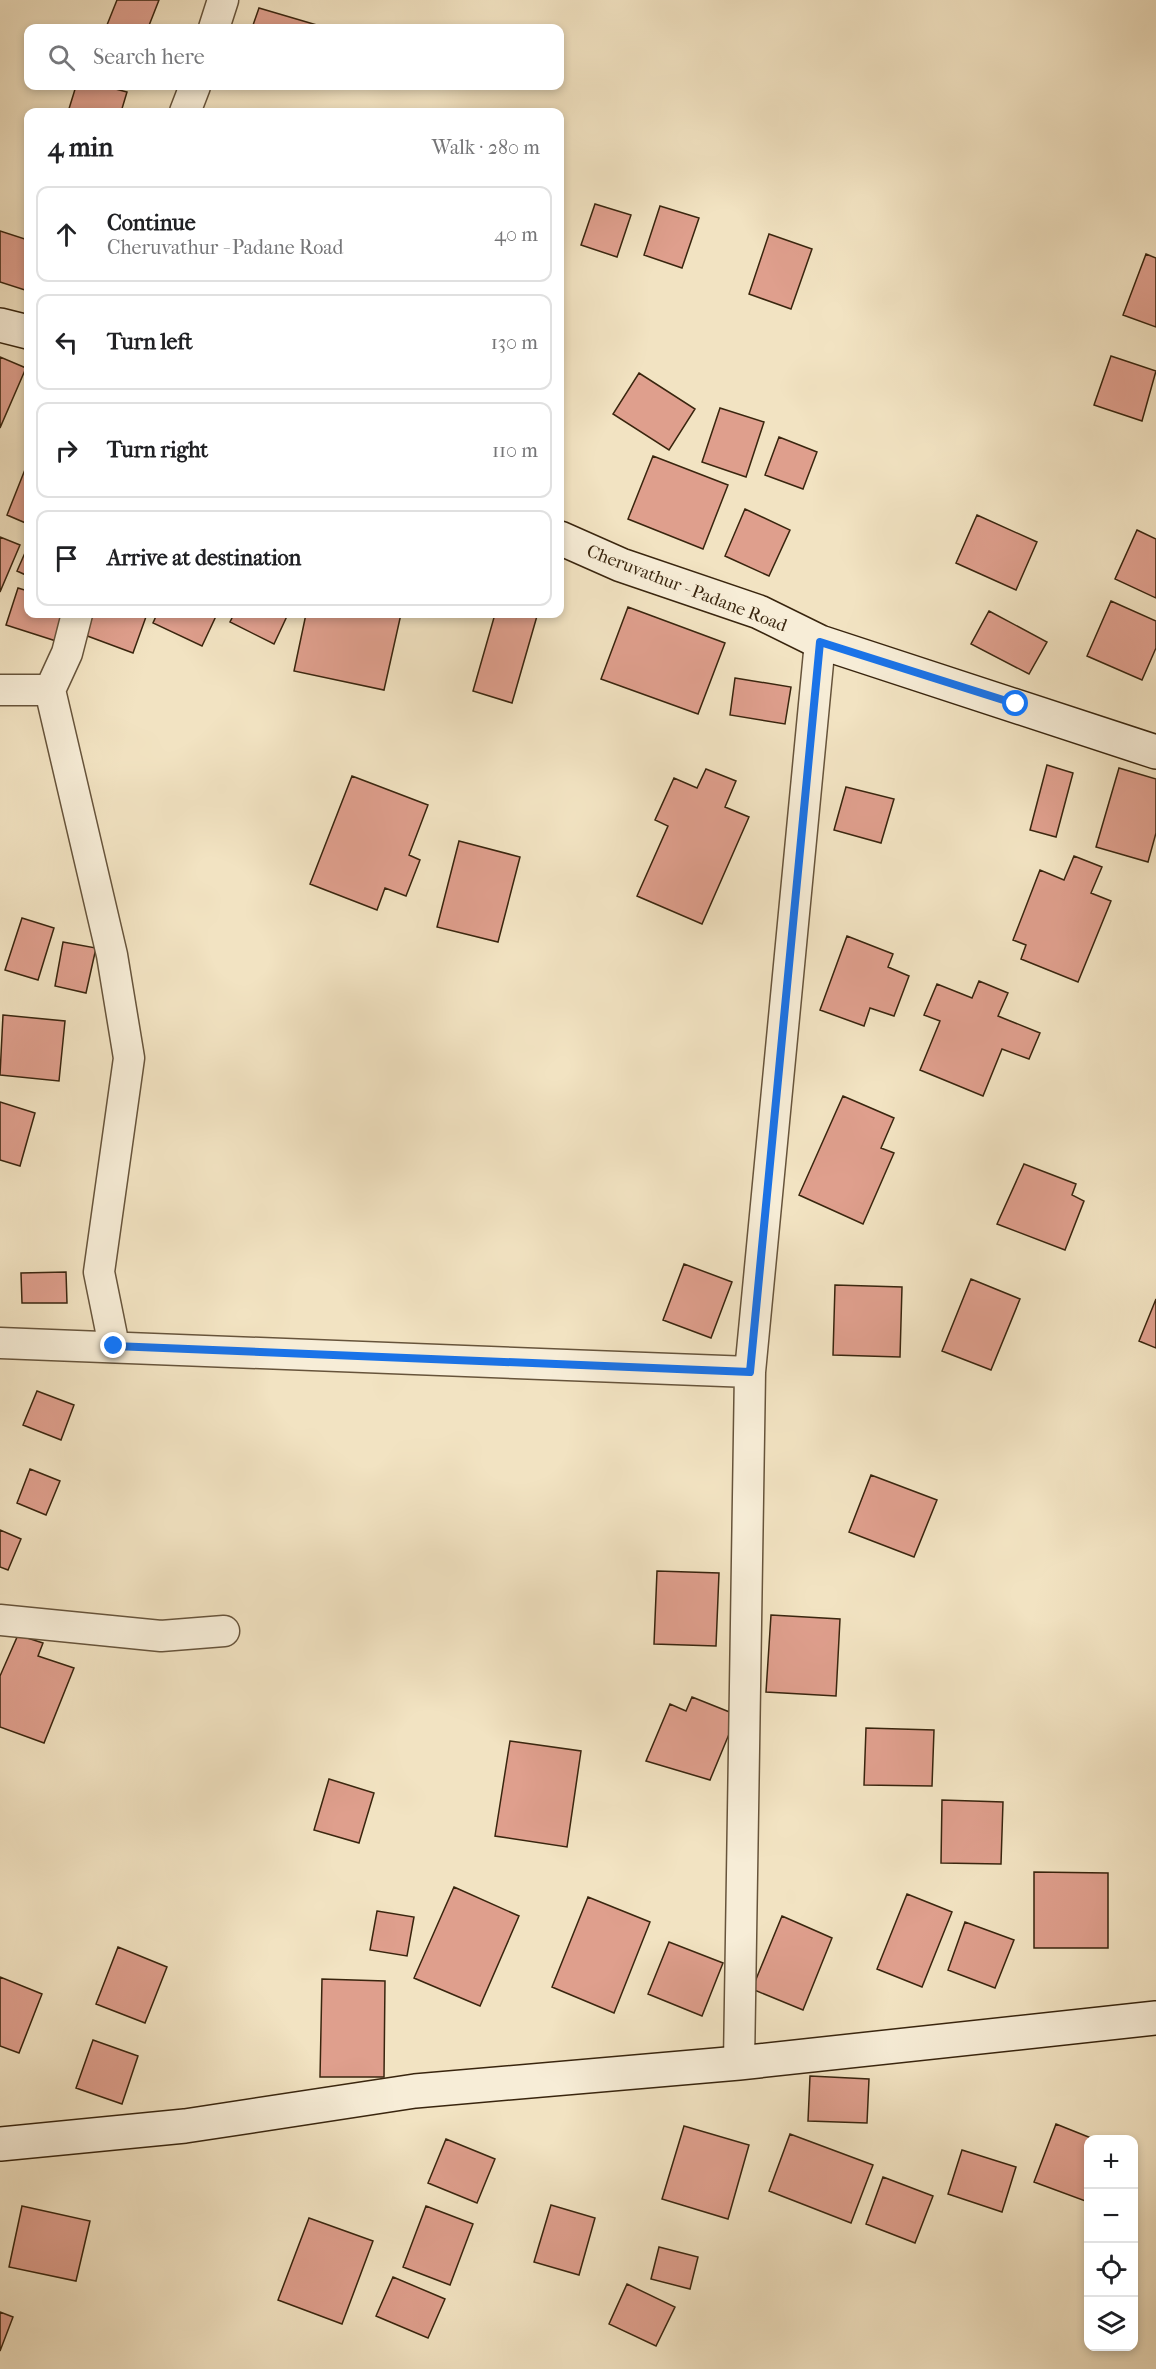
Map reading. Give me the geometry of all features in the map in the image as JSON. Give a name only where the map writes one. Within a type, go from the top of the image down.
[{"type":"street","points":[[215,24],[223,0]]},
{"type":"street","points":[[187,108],[193,90]]},
{"type":"street","points":[[0,325],[24,331]]},
{"type":"street","name":"Cheruvathur - Padane Road","points":[[564,540],[621,565],[759,612],[820,642],[1156,752]]},
{"type":"street","points":[[76,618],[67,653],[50,690],[112,955],[129,1058],[99,1272],[114,1346]]},
{"type":"street","points":[[739,2063],[750,1372],[820,642]]},
{"type":"street","points":[[0,690],[50,690]]},
{"type":"street","points":[[0,1343],[750,1372]]},
{"type":"street","points":[[0,1620],[161,1636],[224,1631]]},
{"type":"street","points":[[0,2144],[185,2126],[416,2091],[739,2063],[1156,2018]]},
{"type":"building","points":[[117,0],[159,0],[150,24],[107,24]]},
{"type":"building","points":[[259,8],[313,24],[253,24]]},
{"type":"building","points":[[75,90],[127,92],[122,108],[69,108]]},
{"type":"building","points":[[595,204],[631,215],[617,257],[581,245]]},
{"type":"building","points":[[660,206],[699,218],[682,268],[644,255]]},
{"type":"building","points":[[0,231],[24,239],[24,290],[0,282]]},
{"type":"building","points":[[769,234],[812,249],[791,309],[749,294]]},
{"type":"building","points":[[1146,254],[1156,258],[1156,327],[1123,315]]},
{"type":"building","points":[[1111,356],[1156,371],[1142,421],[1094,405]]},
{"type":"building","points":[[0,357],[24,367],[24,373],[0,428]]},
{"type":"building","points":[[639,373],[695,409],[669,450],[613,414]]},
{"type":"building","points":[[720,408],[764,422],[746,477],[702,462]]},
{"type":"building","points":[[779,437],[817,452],[803,489],[765,475]]},
{"type":"building","points":[[653,456],[728,485],[703,549],[628,519]]},
{"type":"building","points":[[24,472],[24,522],[7,515]]},
{"type":"building","points":[[745,509],[790,530],[769,576],[725,556]]},
{"type":"building","points":[[977,515],[1037,542],[1016,590],[956,563]]},
{"type":"building","points":[[1137,530],[1156,539],[1156,598],[1115,579]]},
{"type":"building","points":[[0,537],[20,545],[0,592]]},
{"type":"building","points":[[24,555],[24,574],[17,571]]},
{"type":"building","points":[[18,588],[24,590],[24,618],[63,618],[56,641],[6,625]]},
{"type":"building","points":[[1111,601],[1156,621],[1156,648],[1142,680],[1087,656]]},
{"type":"building","points":[[628,607],[725,643],[698,714],[601,679]]},
{"type":"building","points":[[989,611],[1047,642],[1029,674],[971,644]]},
{"type":"building","points":[[88,618],[146,618],[133,653],[82,634]]},
{"type":"building","points":[[155,618],[215,618],[202,646],[153,623]]},
{"type":"building","points":[[232,618],[286,618],[274,644],[230,622]]},
{"type":"building","points":[[305,618],[400,618],[384,690],[294,671]]},
{"type":"building","points":[[494,618],[536,618],[512,703],[473,691]]},
{"type":"building","points":[[735,678],[791,687],[785,724],[730,715]]},
{"type":"building","points":[[1047,765],[1073,773],[1056,837],[1030,830]]},
{"type":"building","points":[[1119,768],[1156,779],[1156,833],[1148,862],[1096,847]]},
{"type":"building","points":[[706,769],[736,781],[725,807],[749,817],[702,924],[637,896],[668,826],[655,820],[674,778],[697,788]]},
{"type":"building","points":[[352,776],[428,805],[409,855],[420,860],[406,896],[385,888],[377,910],[310,884]]},
{"type":"building","points":[[846,787],[894,799],[881,843],[834,830]]},
{"type":"building","points":[[459,841],[520,857],[498,942],[437,927]]},
{"type":"building","points":[[1074,856],[1102,867],[1091,893],[1111,901],[1078,982],[1021,959],[1026,945],[1013,940],[1040,870],[1064,880]]},
{"type":"building","points":[[22,918],[54,928],[38,980],[5,970]]},
{"type":"building","points":[[847,936],[893,954],[888,967],[909,976],[894,1016],[870,1008],[864,1026],[820,1010]]},
{"type":"building","points":[[63,942],[96,948],[86,993],[55,986]]},
{"type":"building","points":[[979,981],[1008,993],[998,1016],[1040,1033],[1029,1059],[1002,1049],[983,1096],[920,1070],[940,1021],[924,1015],[937,984],[972,998]]},
{"type":"building","points":[[3,1015],[65,1021],[59,1081],[0,1075]]},
{"type":"building","points":[[843,1096],[894,1118],[881,1148],[894,1153],[863,1224],[799,1195]]},
{"type":"building","points":[[0,1102],[35,1113],[20,1166],[0,1160]]},
{"type":"building","points":[[1024,1164],[1076,1184],[1072,1195],[1084,1201],[1065,1250],[997,1224]]},
{"type":"building","points":[[684,1264],[732,1282],[711,1338],[663,1320]]},
{"type":"building","points":[[66,1272],[67,1303],[22,1303],[21,1273]]},
{"type":"building","points":[[971,1279],[1020,1299],[991,1370],[942,1351]]},
{"type":"building","points":[[835,1285],[902,1287],[900,1357],[833,1355]]},
{"type":"building","points":[[1156,1299],[1156,1348],[1139,1341]]},
{"type":"building","points":[[37,1391],[74,1405],[61,1440],[23,1425]]},
{"type":"building","points":[[30,1469],[60,1481],[46,1515],[17,1503]]},
{"type":"building","points":[[871,1475],[937,1500],[914,1557],[849,1532]]},
{"type":"building","points":[[0,1530],[21,1539],[8,1570],[0,1567]]},
{"type":"building","points":[[657,1571],[719,1573],[716,1646],[654,1644]]},
{"type":"building","points":[[771,1615],[840,1619],[836,1696],[766,1692]]},
{"type":"building","points":[[18,1635],[43,1643],[38,1656],[74,1668],[44,1743],[0,1727],[0,1676]]},
{"type":"building","points":[[692,1697],[737,1715],[710,1780],[646,1761],[670,1704],[686,1711]]},
{"type":"building","points":[[866,1728],[934,1730],[932,1786],[864,1785]]},
{"type":"building","points":[[510,1741],[581,1751],[567,1847],[495,1836]]},
{"type":"building","points":[[329,1779],[374,1793],[359,1843],[314,1830]]},
{"type":"building","points":[[942,1800],[1003,1802],[1001,1864],[941,1863]]},
{"type":"building","points":[[1034,1872],[1108,1873],[1108,1948],[1034,1948]]},
{"type":"building","points":[[454,1887],[519,1916],[480,2006],[414,1978]]},
{"type":"building","points":[[907,1894],[952,1912],[922,1987],[877,1969]]},
{"type":"building","points":[[588,1897],[650,1922],[614,2013],[552,1987]]},
{"type":"building","points":[[377,1911],[414,1917],[407,1956],[370,1950]]},
{"type":"building","points":[[782,1916],[832,1938],[803,2010],[752,1989]]},
{"type":"building","points":[[965,1922],[1014,1940],[995,1988],[948,1970]]},
{"type":"building","points":[[669,1942],[723,1963],[702,2016],[648,1994]]},
{"type":"building","points":[[118,1947],[167,1967],[145,2023],[96,2004]]},
{"type":"building","points":[[0,1977],[42,1994],[19,2053],[0,2046]]},
{"type":"building","points":[[322,1979],[385,1981],[384,2077],[320,2077]]},
{"type":"building","points":[[93,2040],[138,2056],[122,2104],[76,2088]]},
{"type":"building","points":[[810,2076],[869,2079],[867,2123],[808,2121]]},
{"type":"building","points":[[1056,2124],[1084,2135],[1084,2201],[1034,2182]]},
{"type":"building","points":[[684,2126],[749,2145],[728,2219],[662,2199]]},
{"type":"building","points":[[790,2134],[873,2165],[851,2223],[769,2191]]},
{"type":"building","points":[[446,2139],[495,2159],[477,2203],[428,2183]]},
{"type":"building","points":[[962,2150],[1016,2167],[1002,2212],[948,2194]]},
{"type":"building","points":[[883,2177],[933,2196],[915,2243],[866,2224]]},
{"type":"building","points":[[551,2205],[595,2218],[579,2275],[534,2262]]},
{"type":"building","points":[[22,2206],[90,2221],[76,2281],[9,2267]]},
{"type":"building","points":[[426,2206],[473,2224],[450,2285],[403,2267]]},
{"type":"building","points":[[309,2218],[373,2241],[342,2324],[278,2300]]},
{"type":"building","points":[[659,2247],[698,2257],[690,2289],[651,2279]]},
{"type":"building","points":[[393,2277],[445,2299],[428,2338],[376,2316]]},
{"type":"building","points":[[627,2284],[675,2307],[656,2346],[609,2324]]},
{"type":"building","points":[[0,2312],[13,2317],[0,2351]]},
{"type":"route","points":[[114,1346],[750,1372],[820,642],[1016,704]]}]
